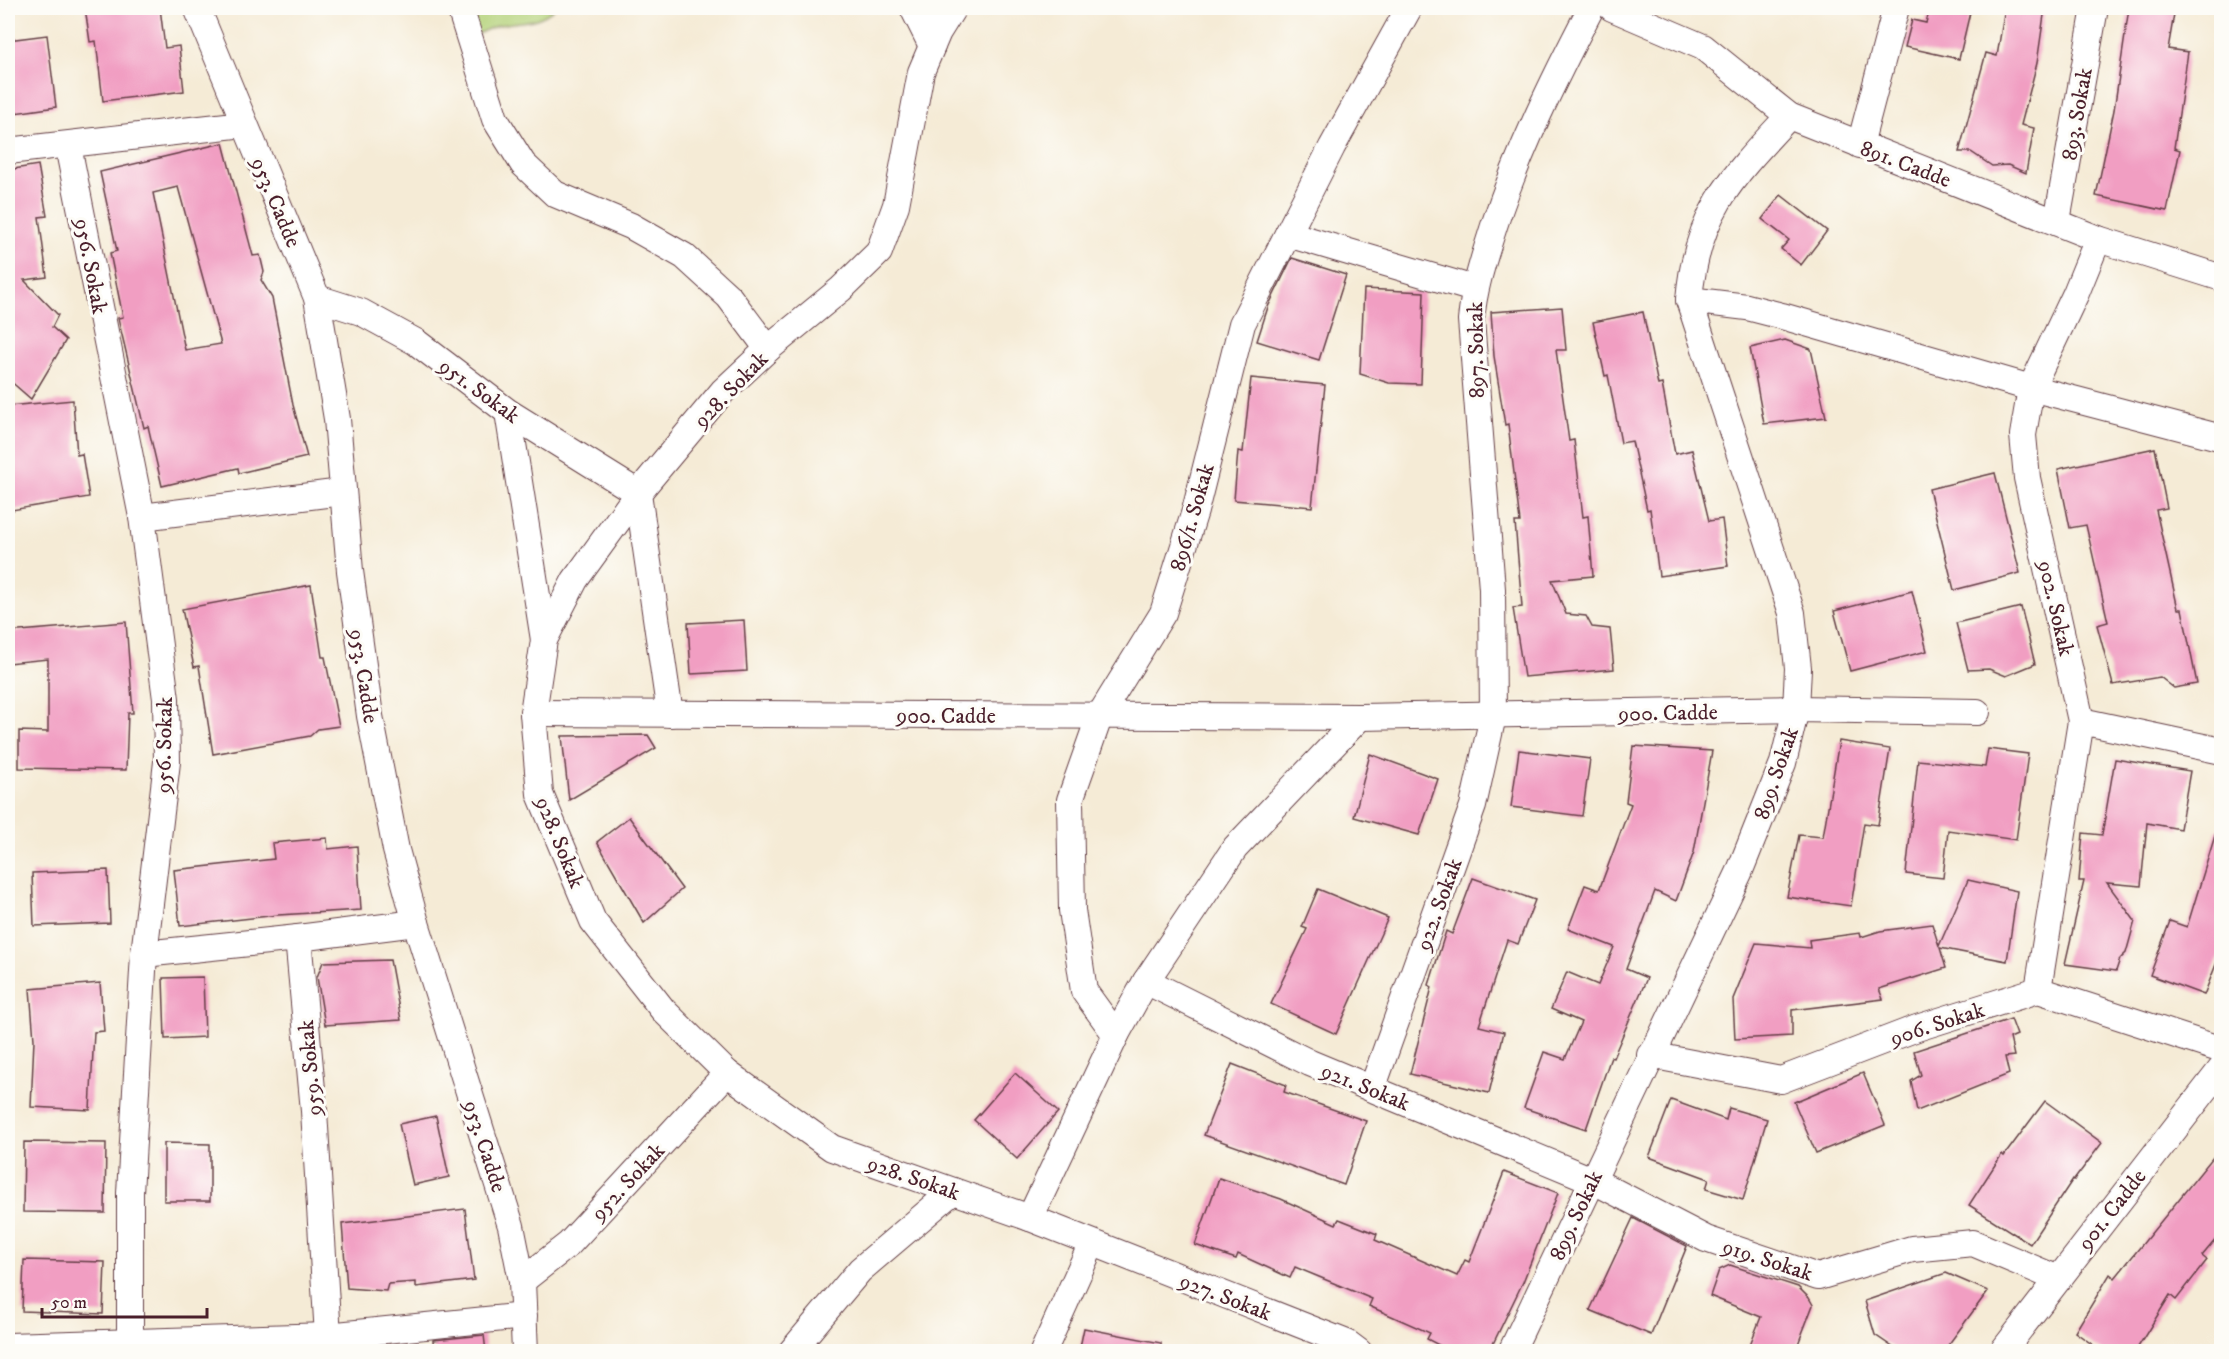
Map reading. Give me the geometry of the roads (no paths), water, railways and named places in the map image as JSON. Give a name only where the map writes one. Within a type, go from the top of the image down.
[{"type":"street","name":"953. Cadde","points":[[196,8],[317,298],[337,419],[350,571],[370,716],[396,850],[416,923],[511,1226],[522,1281],[525,1352]]},
{"type":"street","points":[[460,8],[495,119],[523,165],[555,194],[631,225],[684,256],[729,297],[768,350]]},
{"type":"street","points":[[913,8],[932,46]]},
{"type":"street","name":"928. Sokak","points":[[953,8],[921,72],[896,205],[879,252],[841,290],[768,350],[723,391],[638,493],[574,580],[544,640],[533,713],[540,794],[593,921],[663,1010],[727,1073],[832,1148],[1030,1218],[1092,1243]]},
{"type":"street","name":"896/1. Sokak","points":[[1116,1035],[1084,991],[1072,910],[1070,800],[1100,715],[1163,612],[1195,511],[1242,324],[1332,147],[1408,8]]},
{"type":"street","name":"897. Sokak","points":[[1493,716],[1492,589],[1471,320],[1474,289],[1500,207],[1540,104],[1591,8]]},
{"type":"street","name":"891. Cadde","points":[[1612,8],[1703,47],[1789,116],[2098,239],[2222,278]]},
{"type":"street","points":[[1860,145],[1896,8]]},
{"type":"street","name":"893. Sokak","points":[[2057,221],[2095,8]]},
{"type":"street","name":"899. Sokak","points":[[1511,1352],[1650,1055],[1739,873],[1783,763],[1796,709],[1798,668],[1792,613],[1689,300],[1691,272],[1703,228],[1734,175],[1789,116]]},
{"type":"street","points":[[8,151],[68,146],[244,124]]},
{"type":"street","name":"956. Sokak","points":[[68,146],[142,517],[166,699],[167,762],[144,954],[130,1192],[129,1346]]},
{"type":"street","points":[[1288,234],[1474,289]]},
{"type":"street","name":"902. Sokak","points":[[2038,990],[2081,721],[2027,478],[2023,435],[2031,388],[2076,293],[2098,239]]},
{"type":"street","name":"951. Sokak","points":[[317,298],[361,312],[416,342],[508,412],[638,493]]},
{"type":"street","points":[[1689,300],[1747,307],[1782,316],[2031,388],[2222,438]]},
{"type":"street","points":[[508,412],[544,640]]},
{"type":"street","points":[[142,517],[342,492]]},
{"type":"street","points":[[638,493],[670,714]]},
{"type":"street","name":"900. Cadde","points":[[533,713],[1360,717],[1796,709],[1977,712]]},
{"type":"street","name":"922. Sokak","points":[[1372,1089],[1473,806],[1493,716]]},
{"type":"street","points":[[1030,1218],[1116,1035],[1146,981],[1235,848],[1360,717]]},
{"type":"street","points":[[2081,721],[2222,751]]},
{"type":"street","points":[[144,954],[416,923]]},
{"type":"street","name":"959. Sokak","points":[[298,938],[314,1111],[328,1344]]},
{"type":"street","name":"921. Sokak","points":[[1146,981],[1310,1063],[1592,1180]]},
{"type":"street","points":[[2038,990],[2222,1050]]},
{"type":"street","name":"906. Sokak","points":[[1650,1055],[1781,1080],[1917,1028],[2038,990]]},
{"type":"street","name":"901. Cadde","points":[[2002,1352],[2056,1278],[2222,1068]]},
{"type":"street","name":"952. Sokak","points":[[522,1281],[569,1244],[727,1073]]},
{"type":"street","name":"919. Sokak","points":[[1592,1180],[1706,1239],[1818,1277],[1912,1249],[1973,1243],[2056,1278]]},
{"type":"street","points":[[791,1352],[860,1270],[953,1191]]},
{"type":"street","points":[[1043,1352],[1092,1243]]},
{"type":"street","name":"927. Sokak","points":[[1092,1243],[1315,1342],[1347,1343],[1359,1352]]},
{"type":"street","points":[[8,1346],[328,1344],[524,1316]]}]
